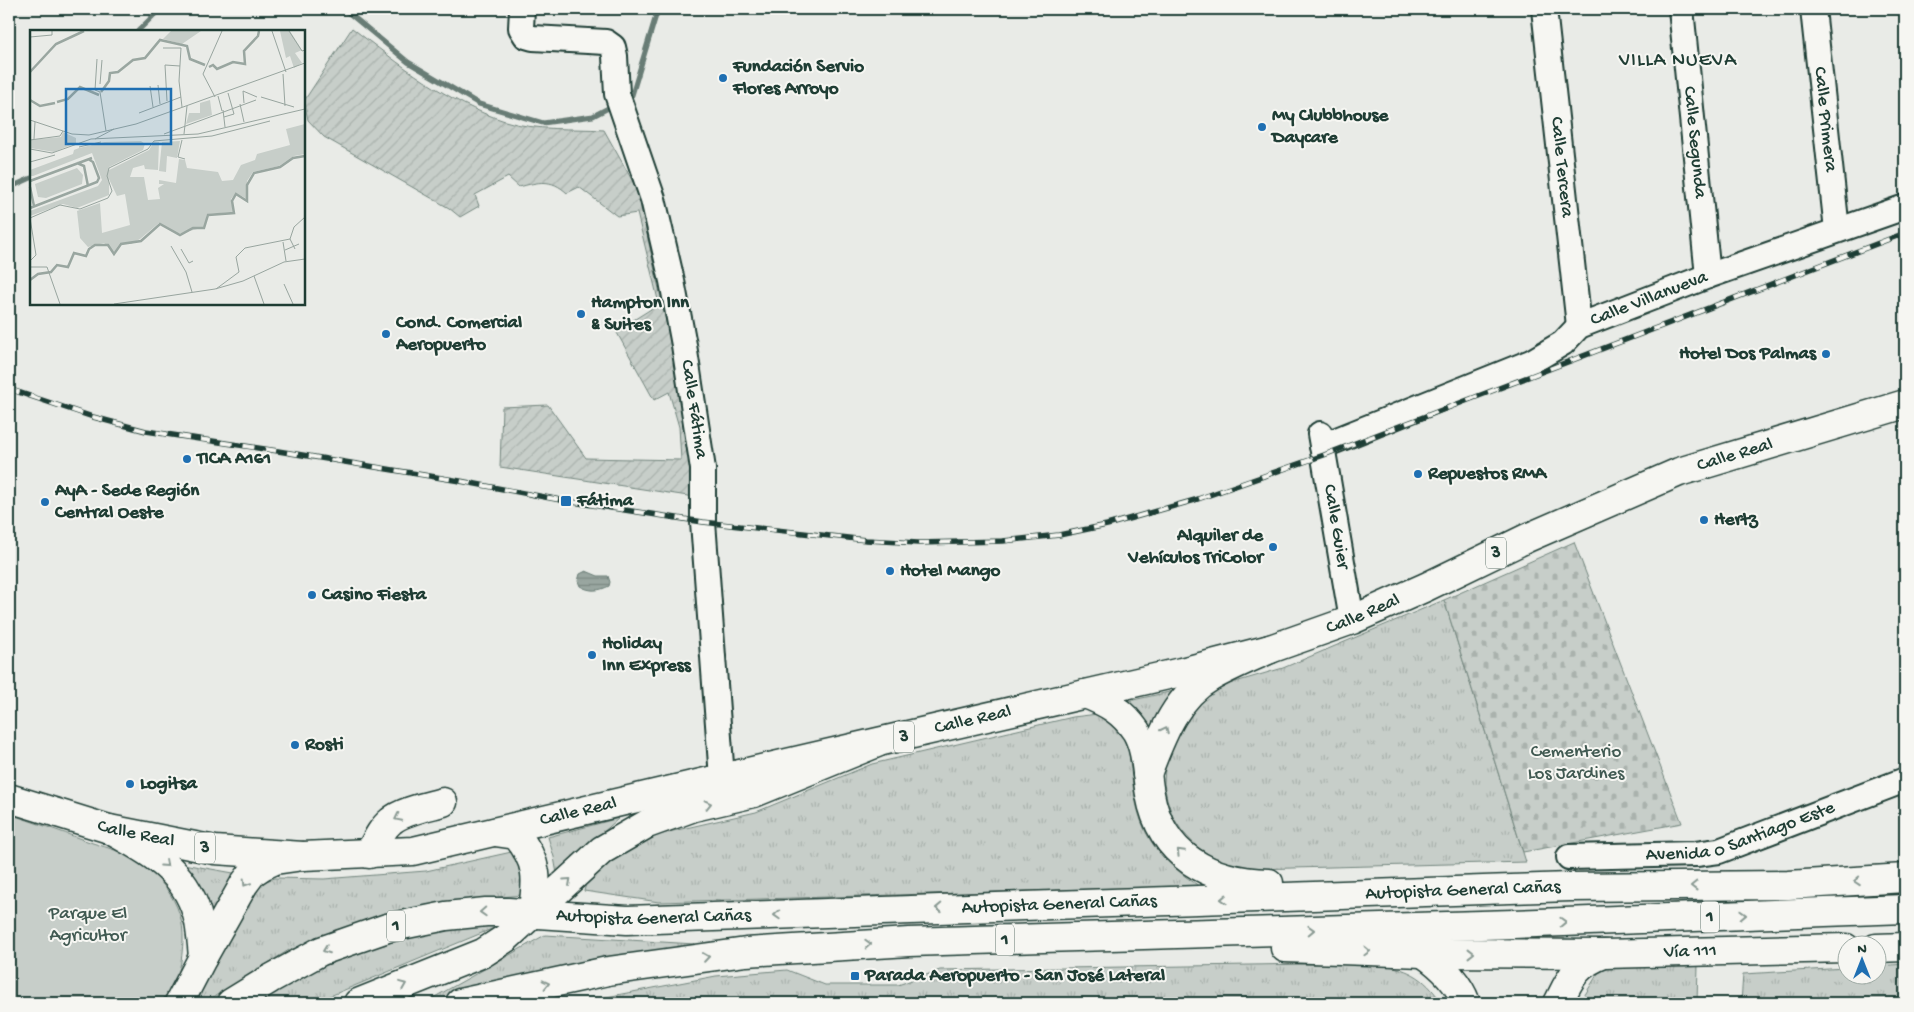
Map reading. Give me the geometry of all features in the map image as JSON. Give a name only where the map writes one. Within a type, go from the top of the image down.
[{"type":"main road","name":"Calle Real","points":[[9,798],[109,829],[215,850],[303,856],[413,851],[722,778],[877,744],[1182,672],[1270,649],[1352,620],[1426,587],[1527,538],[1679,472],[1905,404]]},
{"type":"main road","points":[[1146,775],[1173,715],[1188,694],[1210,678],[1270,649]]},
{"type":"main road","points":[[1085,694],[1106,702],[1124,715],[1137,733],[1144,753],[1151,800],[1158,821],[1167,837],[1178,851],[1193,864],[1218,876],[1247,883],[1570,887]]},
{"type":"main road","points":[[358,1003],[483,953],[506,938],[602,850],[647,824],[694,807],[754,793],[877,744]]},
{"type":"main road","points":[[369,854],[390,821],[398,816],[444,802]]},
{"type":"main road","points":[[109,829],[158,857],[185,886],[199,922],[203,957]]},
{"type":"main road","points":[[495,832],[516,835],[532,858],[536,872],[536,890],[532,914]]},
{"type":"main road","points":[[180,1003],[203,957],[253,872],[274,860],[303,856]]},
{"type":"main road","name":"Autopista General Cañas","points":[[231,1003],[270,979],[321,952],[387,928],[446,916],[486,912],[627,920],[1570,887],[1788,885],[1905,878]]},
{"type":"main road","name":"Autopista General Cañas","points":[[460,1003],[608,971],[746,952],[909,942],[1905,909]]},
{"type":"main road","points":[[1039,939],[1423,953],[1604,954]]},
{"type":"main road","points":[[1886,948],[1905,947]]},
{"type":"main road","name":"Vía 111","points":[[1558,1003],[1579,967],[1588,960],[1604,954],[1836,948]]},
{"type":"main road","points":[[1423,953],[1439,964],[1453,978],[1466,1003]]},
{"type":"street","name":"Calle Fátima","points":[[522,9],[521,28],[526,36],[606,42],[613,47],[616,94],[653,199],[672,281],[703,468],[703,522],[722,778]]},
{"type":"street","name":"Calle Tercera","points":[[1544,9],[1579,326]]},
{"type":"street","name":"Calle Segunda","points":[[1682,9],[1708,276]]},
{"type":"street","name":"Calle Primera","points":[[1813,9],[1837,230]]},
{"type":"street","name":"Calle Villanueva","points":[[1321,440],[1531,362],[1563,343],[1579,326],[1708,276],[1905,207]]},
{"type":"street","name":"Calle Guier","points":[[1321,440],[1352,620]]},
{"type":"street","name":"Avenida 0 Santiago Este","points":[[1569,857],[1696,854],[1719,850],[1905,780]]},
{"type":"green space","points":[[352,28],[425,81],[464,104],[484,113],[505,121],[529,126],[604,130],[637,189],[698,466],[701,498],[500,467],[502,407],[548,405],[586,458],[681,460],[679,427],[669,392],[654,400],[616,331],[659,304],[637,213],[617,216],[579,187],[567,193],[555,185],[544,182],[519,187],[508,177],[475,195],[479,206],[460,217],[449,208],[324,137],[308,120],[305,99]]},
{"type":"green space","name":"Cementerio Los Jardines","points":[[1574,542],[1682,823],[1523,852],[1444,600]]},
{"type":"green space","points":[[1444,600],[1526,862],[1254,869],[1217,860],[1196,846],[1182,831],[1173,817],[1164,784],[1165,767],[1170,747],[1183,717],[1215,688],[1283,668]]},
{"type":"green space","points":[[1183,689],[1149,737],[1124,702]]},
{"type":"green space","points":[[1098,714],[1114,724],[1127,746],[1135,795],[1144,829],[1164,858],[1179,872],[1199,886],[659,902],[584,891],[587,880],[623,851],[651,836],[756,812],[872,764],[1073,717]]},
{"type":"green space","name":"Parque El Agricultor","points":[[9,814],[124,854],[147,869],[167,889],[179,913],[183,941],[178,974],[160,1003],[9,1003]]},
{"type":"green space","points":[[619,818],[557,874],[548,837]]},
{"type":"green space","points":[[516,851],[525,877],[522,895],[458,901],[328,937],[289,950],[204,1003],[196,1003],[222,948],[263,882],[275,878],[324,879],[426,871]]},
{"type":"green space","points":[[183,864],[239,874],[212,927]]},
{"type":"green space","points":[[506,923],[313,1003],[257,1003],[324,966],[378,945],[423,934]]},
{"type":"green space","points":[[545,935],[695,944],[424,1003]]},
{"type":"green space","points":[[1375,963],[1397,968],[1414,975],[1435,993],[1442,1003],[575,1003],[716,976],[787,970],[825,985],[898,985],[940,970]]},
{"type":"green space","points":[[1905,964],[1905,1003],[1741,1003],[1743,974],[1836,969],[1836,984],[1886,984],[1886,965]]},
{"type":"green space","points":[[1603,965],[1698,966],[1697,1003],[1580,1003]]},
{"type":"shaded area","points":[[586,571],[598,576],[608,576],[609,586],[594,590],[580,586],[578,581],[580,574]]},
{"type":"waterway","points":[[139,30],[158,11],[163,9]]},
{"type":"waterway","points":[[344,9],[408,62],[479,104],[543,123],[593,116],[614,105]]},
{"type":"waterway","points":[[626,98],[632,95],[658,9]]},
{"type":"waterway","points":[[9,188],[30,178]]},
{"type":"railway","points":[[9,389],[93,417],[146,431],[278,451],[460,481],[566,501],[703,522],[866,540],[918,543],[1003,541],[1059,535],[1107,525],[1195,500],[1324,455],[1905,233]]},
{"type":"place","name":"Fundación Servio Flores Arroyo","points":[[723,78]]},
{"type":"place","name":"My Clubbhouse Daycare","points":[[1262,127]]},
{"type":"place","name":"Hampton Inn & Suites","points":[[581,314]]},
{"type":"place","name":"Cond. Comercial Aeropuerto","points":[[386,334]]},
{"type":"place","name":"Hotel Dos Palmas","points":[[1826,354]]},
{"type":"place","name":"TICA A161","points":[[187,459]]},
{"type":"place","name":"Repuestos RMA","points":[[1418,474]]},
{"type":"place","name":"Fátima","points":[[566,501]]},
{"type":"place","name":"AyA - Sede Región Central Oeste","points":[[45,502]]},
{"type":"place","name":"Hertz","points":[[1704,520]]},
{"type":"place","name":"Alquiler de Vehículos TriColor","points":[[1273,547]]},
{"type":"place","name":"Hotel Mango","points":[[890,571]]},
{"type":"place","name":"Casino Fiesta","points":[[312,595]]},
{"type":"place","name":"Holiday Inn Express","points":[[592,655]]},
{"type":"place","name":"Rosti","points":[[295,745]]},
{"type":"place","name":"Logitsa","points":[[130,784]]},
{"type":"place","name":"Parada Aeropuerto - San José Lateral","points":[[855,976]]},
{"type":"district","name":"VILLA NUEVA","points":[[1678,61]]}]
